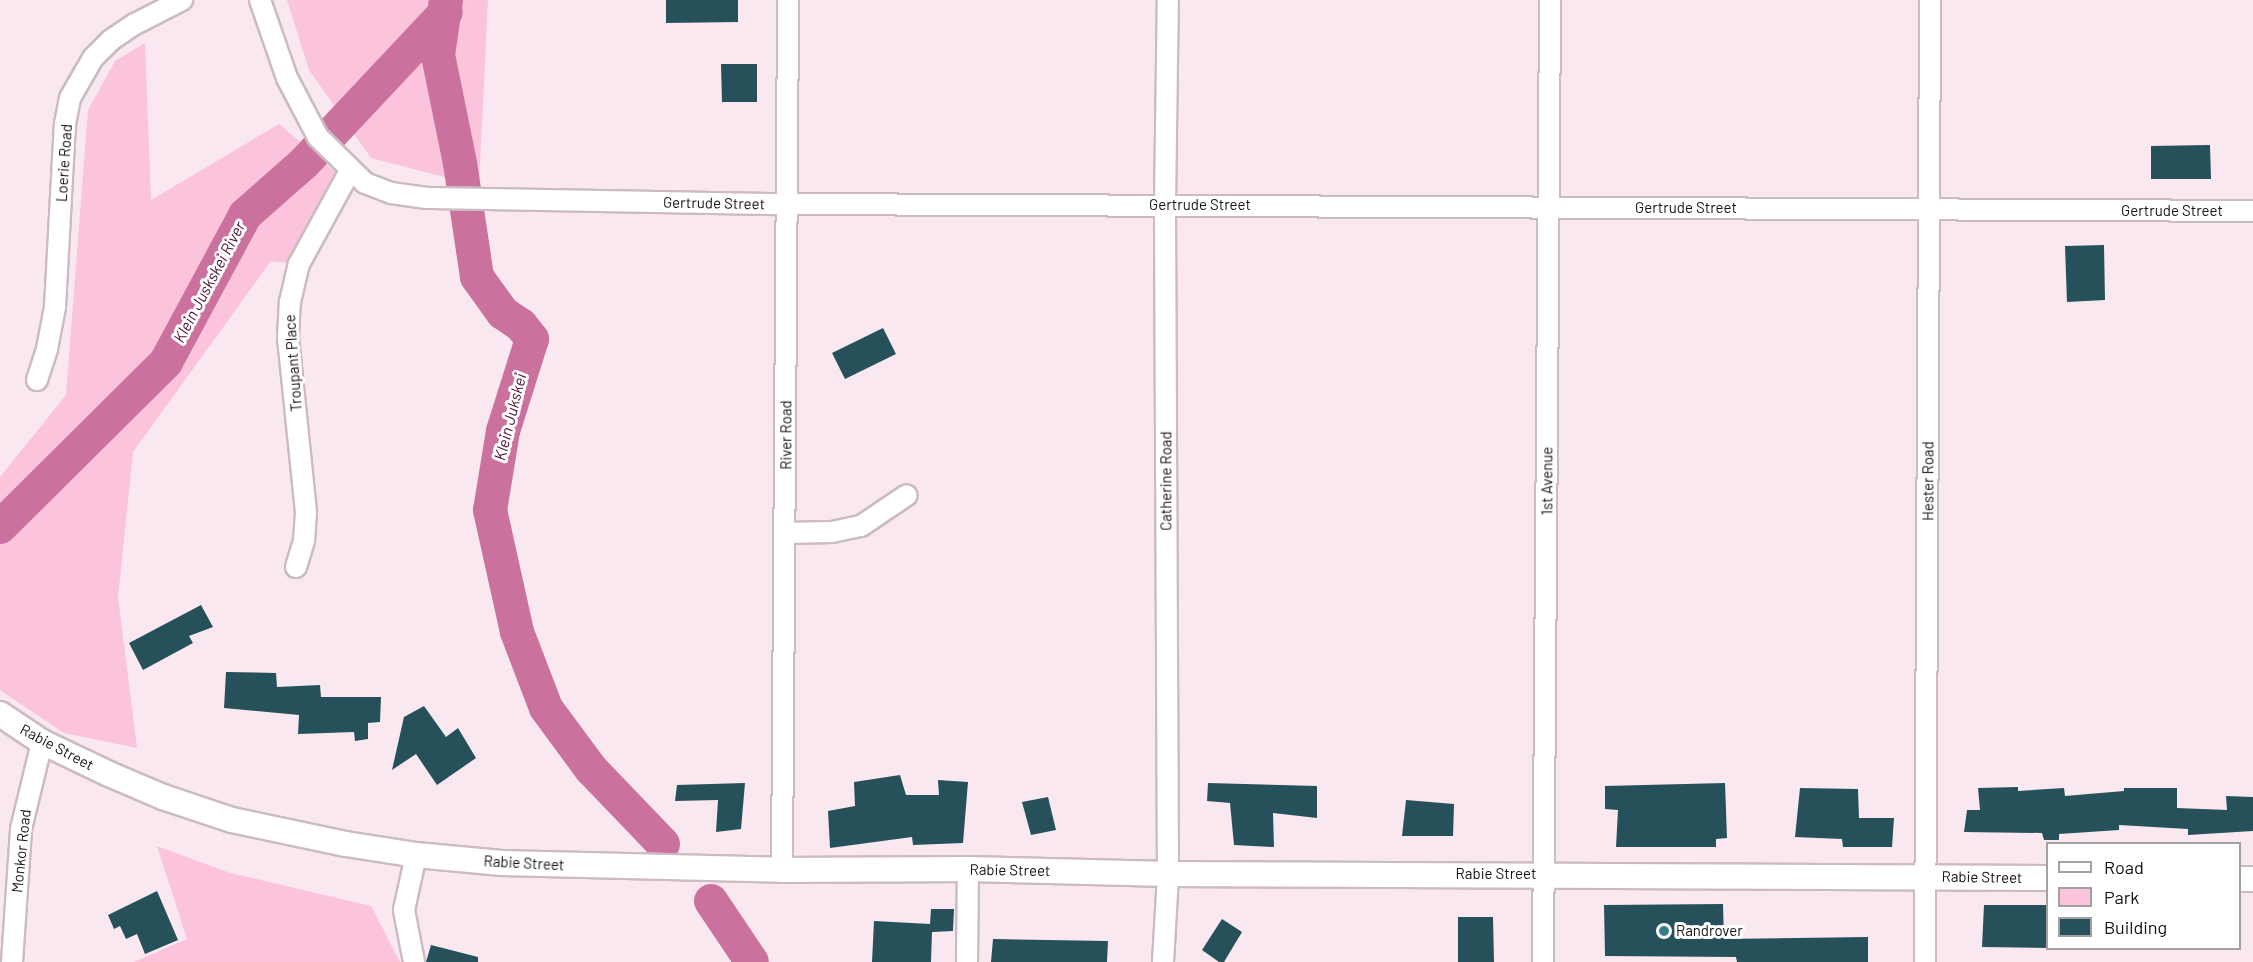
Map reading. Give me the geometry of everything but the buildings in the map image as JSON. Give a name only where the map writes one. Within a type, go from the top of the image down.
[{"type":"street","name":"Loerie Road","points":[[37,380],[47,349],[55,307],[65,124],[70,98],[93,58],[111,40],[135,24],[182,0]]},
{"type":"street","name":"Gertrude Street","points":[[260,0],[287,78],[318,137],[365,183],[383,191],[434,199],[788,204],[1166,204],[2253,211]]},
{"type":"street","name":"River Road","points":[[782,870],[788,0]]},
{"type":"street","name":"Catherine Road","points":[[1163,962],[1167,874],[1168,0]]},
{"type":"street","name":"1st Avenue","points":[[1543,962],[1550,0]]},
{"type":"street","name":"Hester Road","points":[[1925,962],[1930,0]]},
{"type":"street","name":"Troupant Place","points":[[297,567],[304,542],[306,512],[288,337],[290,302],[299,264],[344,164]]},
{"type":"street","points":[[785,533],[832,532],[861,526],[908,495]]},
{"type":"street","name":"Rabie Street","points":[[0,714],[42,742],[163,797],[232,820],[346,844],[416,855],[502,863],[782,870],[968,869],[1167,874],[2046,878]]},
{"type":"street","name":"Monkor Road","points":[[12,962],[21,829],[42,742]]},
{"type":"street","points":[[414,962],[404,910],[416,855]]},
{"type":"street","points":[[967,962],[968,869]]},
{"type":"green space","points":[[287,0],[488,0],[479,186],[371,158],[309,70]]},
{"type":"green space","points":[[145,43],[151,200],[279,124],[335,172],[287,263],[271,261],[133,452],[118,597],[137,748],[64,733],[0,690],[0,477],[66,395],[88,110],[115,61]]},
{"type":"green space","points":[[157,846],[230,873],[371,906],[400,962],[134,962],[187,939]]},
{"type":"waterway","name":"Klein Jukskei","points":[[446,0],[438,55],[460,163],[477,277],[503,313],[521,325],[532,339],[503,431],[490,510],[517,632],[546,708],[591,769],[663,844]]},
{"type":"waterway","name":"Klein Juskskei River","points":[[0,527],[166,362],[245,215],[304,163],[446,12]]},
{"type":"waterway","name":"Klein Jukskei","points":[[711,901],[752,962]]},
{"type":"place","name":"Randrover","points":[[1664,931]]}]
